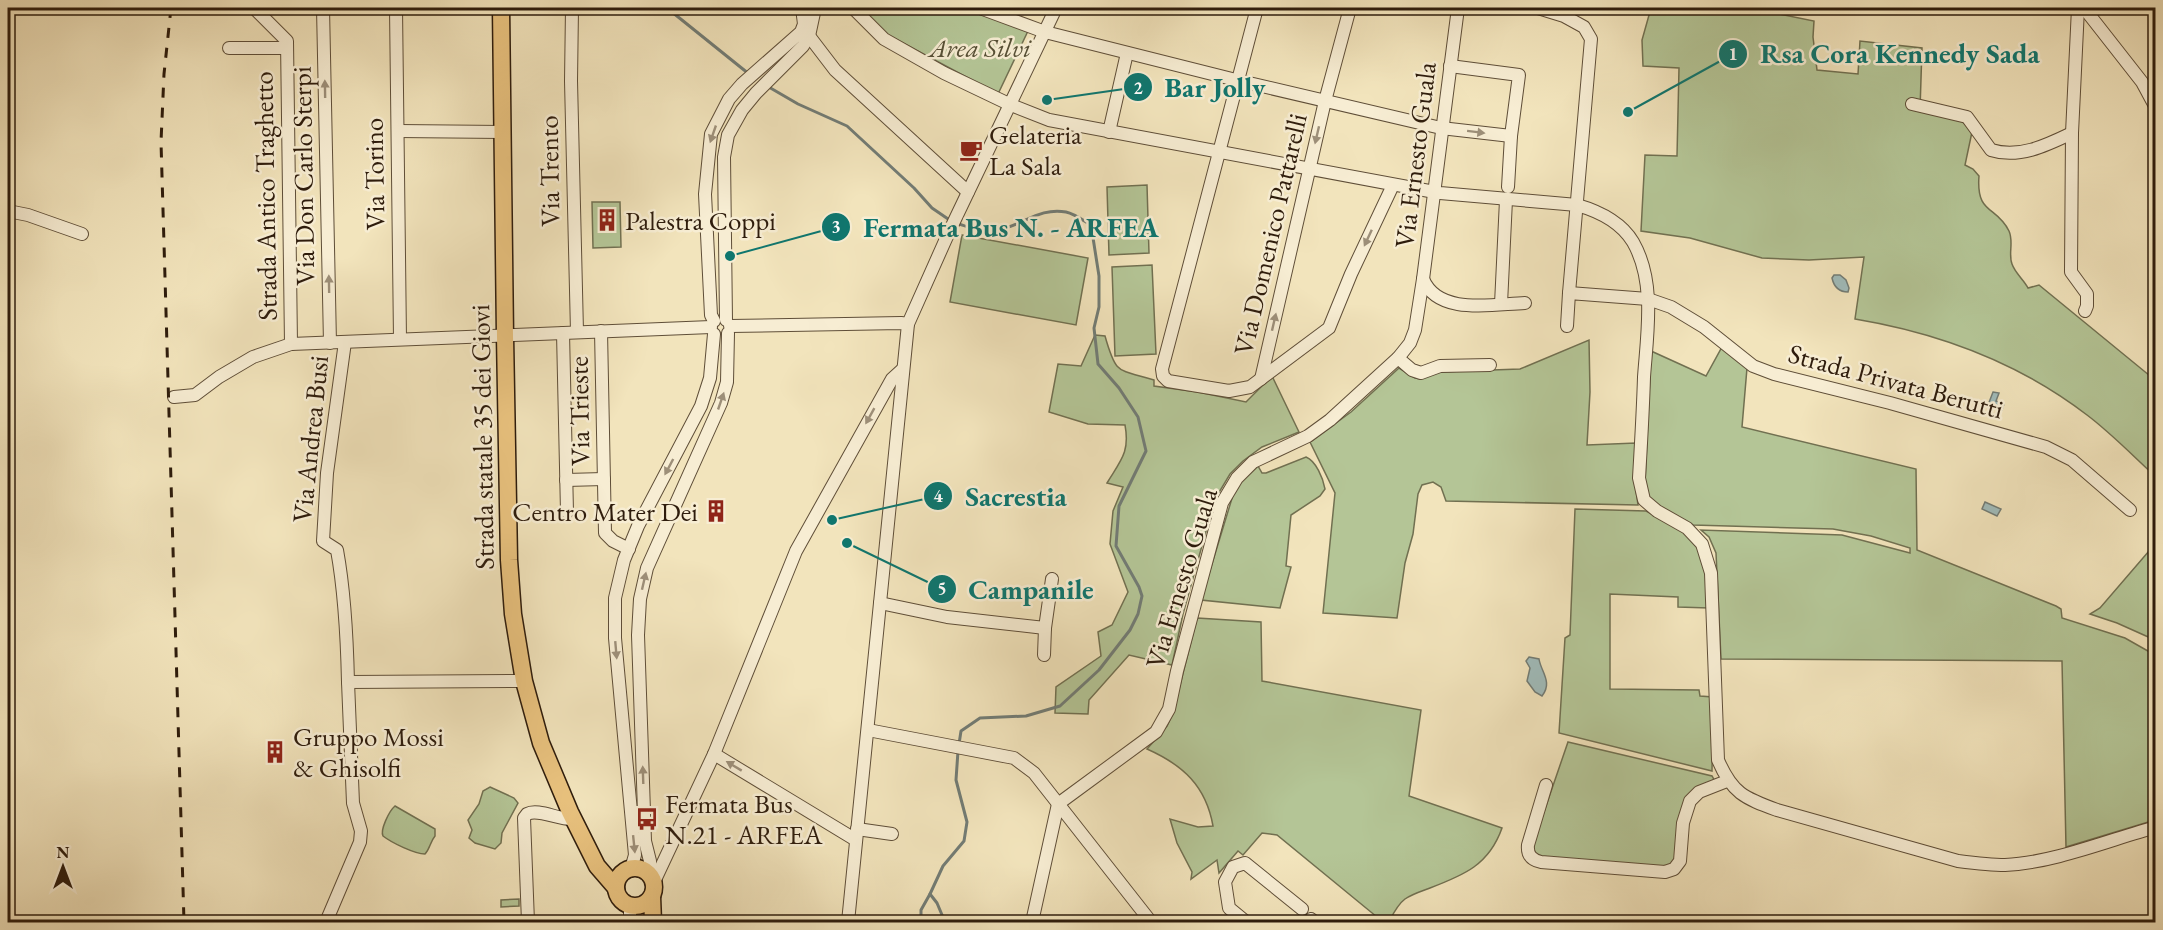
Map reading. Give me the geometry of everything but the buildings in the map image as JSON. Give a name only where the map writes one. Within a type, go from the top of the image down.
[{"type":"main road","name":"Strada statale 35 dei Giovi","points":[[501,8],[510,588],[524,681],[541,743],[573,819],[601,872],[624,876]]},
{"type":"main road","points":[[648,922],[633,906],[620,899],[624,876],[641,869],[651,879],[653,922]]},
{"type":"main road","points":[[633,906],[643,904],[651,879]]},
{"type":"street","name":"Strada Antico Traghetto","points":[[254,8],[287,41],[291,344]]},
{"type":"street","name":"Via Don Carlo Sterpi","points":[[323,8],[330,343]]},
{"type":"street","name":"Via Torino","points":[[396,8],[400,339]]},
{"type":"street","name":"Via Trento","points":[[572,8],[577,332]]},
{"type":"street","points":[[651,879],[645,830],[638,635],[640,599],[651,560],[721,403],[727,382],[721,327],[711,315],[705,194],[711,134],[729,99],[742,84],[801,32],[804,24],[802,8]]},
{"type":"street","points":[[624,876],[635,855],[616,650],[615,598],[624,560],[638,526],[701,406],[710,378],[721,327],[726,268],[724,157],[728,135],[742,110],[756,93],[803,46],[809,36],[815,8]]},
{"type":"street","points":[[853,8],[884,39],[944,73],[1011,105],[1049,120],[1434,192],[1507,194],[1595,210],[1617,224],[1632,241],[1642,266],[1648,299],[1639,478],[1644,500],[1657,511],[1687,528],[1702,544],[1711,573],[1718,760],[1727,781],[1736,790],[1755,802],[1777,810],[1959,861],[1980,864],[2006,865],[2034,861],[2156,827]]},
{"type":"street","points":[[980,8],[1045,32],[1236,80],[1442,128],[1511,136]]},
{"type":"street","points":[[848,922],[908,324],[949,232],[1056,8]]},
{"type":"street","points":[[1218,151],[1257,8]]},
{"type":"street","name":"Via Domenico Pattarelli","points":[[1218,151],[1162,376],[1168,381],[1229,391],[1250,387],[1261,379],[1325,101],[1350,8]]},
{"type":"street","name":"Via Ernesto Guala","points":[[1058,804],[1140,746],[1156,732],[1161,724],[1169,709],[1222,503],[1237,478],[1253,462],[1308,436],[1330,420],[1398,358],[1410,343],[1415,330],[1423,279],[1458,8]]},
{"type":"street","points":[[1538,8],[1564,16],[1584,27],[1592,39],[1567,326]]},
{"type":"street","points":[[2078,8],[2072,133],[2071,272],[2086,294],[2085,311]]},
{"type":"street","points":[[2084,8],[2142,82],[2156,108]]},
{"type":"street","points":[[809,36],[835,70],[968,192]]},
{"type":"street","name":"Strada Antico Traghetto","points":[[229,48],[287,48]]},
{"type":"street","points":[[1109,132],[1127,53]]},
{"type":"street","points":[[1450,66],[1519,75],[1511,136],[1501,304]]},
{"type":"street","points":[[1912,104],[1925,109],[1967,117],[1991,150],[1995,151],[2023,152],[2044,146],[2072,133]]},
{"type":"street","points":[[398,131],[503,132]]},
{"type":"street","points":[[1261,379],[1329,328],[1351,274],[1393,185]]},
{"type":"street","points":[[705,194],[724,195]]},
{"type":"street","points":[[8,211],[28,215],[82,234]]},
{"type":"street","points":[[709,269],[726,268]]},
{"type":"street","points":[[1423,279],[1428,290],[1440,298],[1462,305],[1525,303]]},
{"type":"street","name":"Strada Privata Berutti","points":[[1569,293],[1648,299],[1680,312],[1704,327],[1753,366],[1774,374],[1890,403],[2046,447],[2072,460],[2130,510]]},
{"type":"street","points":[[174,397],[195,395],[219,377],[253,357],[291,344],[721,327],[908,324]]},
{"type":"street","name":"Via Trieste","points":[[601,331],[605,533],[613,541],[629,549]]},
{"type":"street","points":[[563,333],[567,512]]},
{"type":"street","name":"Via Andrea Busi","points":[[345,342],[327,473],[323,541],[336,550],[342,576],[346,612],[348,682]]},
{"type":"street","points":[[1398,358],[1412,370],[1421,373],[1440,366],[1490,365]]},
{"type":"street","points":[[651,879],[714,754],[799,546],[892,379],[903,369]]},
{"type":"street","points":[[566,480],[604,479]]},
{"type":"street","points":[[1044,655],[1045,628],[1052,579]]},
{"type":"street","points":[[880,603],[947,617],[1045,628]]},
{"type":"street","points":[[326,922],[360,842],[361,831],[354,803],[348,682],[524,681]]},
{"type":"street","points":[[868,730],[984,751],[1014,758],[1026,766],[1034,773],[1151,922]]},
{"type":"street","points":[[714,754],[856,834],[892,834]]},
{"type":"street","points":[[1546,785],[1528,845],[1528,853],[1532,858],[1541,862],[1665,872],[1674,869],[1680,861],[1683,823],[1690,801],[1699,792],[1727,781]]},
{"type":"street","points":[[1032,922],[1058,804]]},
{"type":"street","points":[[528,922],[524,818],[527,814],[536,811],[561,819],[573,819]]},
{"type":"street","points":[[651,879],[657,862],[666,853]]},
{"type":"street","points":[[1246,922],[1229,908],[1225,882],[1233,867],[1245,863],[1302,909]]},
{"type":"street","points":[[630,922],[633,906]]},
{"type":"green space","name":"Area Silvi","points":[[861,8],[971,8],[1028,31],[998,94],[888,35]]},
{"type":"green space","points":[[1651,8],[1750,8],[1814,21],[1813,37],[1817,70],[1858,74],[1860,41],[1922,48],[1920,110],[1960,119],[1972,132],[1965,165],[1979,176],[1979,188],[1984,204],[2009,231],[2011,260],[2015,270],[2028,288],[2039,285],[2155,380],[2155,476],[2096,422],[2061,396],[2005,365],[1977,352],[1917,332],[1855,319],[1864,257],[1809,260],[1762,258],[1690,238],[1641,231],[1645,155],[1677,156],[1679,68],[1643,66],[1642,40]]},
{"type":"green space","points":[[1147,185],[1149,253],[1109,255],[1107,187]]},
{"type":"green space","name":"Palestra Coppi","points":[[592,202],[620,202],[621,247],[593,248]]},
{"type":"green space","points":[[962,235],[1088,258],[1076,325],[950,302]]},
{"type":"green space","points":[[1152,265],[1156,354],[1115,356],[1112,267]]},
{"type":"green space","points":[[1095,335],[1105,336],[1112,358],[1120,368],[1125,372],[1154,380],[1154,386],[1246,402],[1272,376],[1299,432],[1262,447],[1243,461],[1230,474],[1215,499],[1183,614],[1172,665],[1129,655],[1089,700],[1088,714],[1055,713],[1056,687],[1101,656],[1098,632],[1112,625],[1128,592],[1110,544],[1113,511],[1123,487],[1107,483],[1125,449],[1125,425],[1088,424],[1049,412],[1058,364],[1081,366]]},
{"type":"green space","points":[[1589,340],[1590,392],[1587,445],[1636,443],[1635,482],[1638,505],[1446,501],[1441,487],[1433,482],[1422,485],[1418,494],[1413,534],[1405,563],[1397,618],[1323,613],[1335,493],[1310,442],[1351,412],[1399,368],[1421,379],[1436,372],[1520,369]]},
{"type":"green space","points":[[1722,347],[1747,368],[1742,427],[1916,469],[1917,550],[2056,606],[2061,609],[2062,618],[2125,638],[2155,655],[2155,820],[2066,847],[2062,661],[1721,659],[1716,553],[1709,537],[1701,530],[1842,535],[1910,553],[1910,548],[1871,536],[1833,529],[1693,525],[1650,498],[1646,493],[1645,483],[1651,351],[1706,376]]},
{"type":"green space","points":[[1306,457],[1318,470],[1325,489],[1320,496],[1291,515],[1286,566],[1291,567],[1280,608],[1201,600],[1238,485],[1258,466],[1262,473],[1266,473]]},
{"type":"green space","points":[[1575,509],[1646,511],[1684,530],[1704,557],[1709,608],[1678,607],[1678,597],[1610,594],[1610,689],[1699,690],[1700,696],[1713,697],[1712,771],[1559,733],[1565,638],[1570,635]]},
{"type":"green space","points":[[2155,544],[2155,640],[2090,614],[2100,608]]},
{"type":"green space","points":[[1197,618],[1261,622],[1262,681],[1421,710],[1409,796],[1502,828],[1490,851],[1474,867],[1464,873],[1405,899],[1397,907],[1389,922],[1377,922],[1377,917],[1277,835],[1262,833],[1243,855],[1238,851],[1219,873],[1217,860],[1191,879],[1192,872],[1177,843],[1170,819],[1198,827],[1213,826],[1210,812],[1199,788],[1191,778],[1172,762],[1147,749],[1167,726],[1173,713]]},
{"type":"green space","points":[[1568,742],[1712,776],[1716,783],[1693,792],[1678,858],[1671,868],[1533,856],[1534,841]]},
{"type":"green space","points":[[490,787],[514,798],[518,803],[502,833],[501,843],[495,849],[475,843],[469,838],[472,830],[468,820],[479,804],[483,791]]},
{"type":"green space","points":[[395,806],[435,829],[435,836],[425,854],[404,848],[383,836],[386,821]]},
{"type":"green space","points":[[519,899],[519,906],[501,907],[501,900]]},
{"type":"water","points":[[1834,275],[1840,275],[1846,280],[1848,292],[1836,286],[1832,278]]},
{"type":"water","points":[[1993,392],[1999,393],[1996,401],[2004,404],[2002,410],[1988,405]]},
{"type":"water","points":[[1985,502],[2001,509],[1997,516],[1982,509]]},
{"type":"water","points":[[1529,657],[1539,659],[1545,677],[1546,686],[1542,696],[1535,692],[1527,681],[1530,668],[1526,661]]},
{"type":"waterway","points":[[667,8],[749,74]]},
{"type":"waterway","points":[[767,86],[798,104],[847,126],[914,188],[932,208],[951,221]]},
{"type":"waterway","points":[[957,223],[978,229],[998,230],[1040,214],[1057,211],[1073,214],[1091,225],[1099,276],[1099,307],[1094,328],[1098,364],[1119,388],[1138,417],[1146,451],[1119,506],[1116,546],[1142,596],[1138,614],[1130,630],[1099,670],[1060,706],[1026,716],[980,718],[961,731],[959,744]]},
{"type":"waterway","points":[[921,922],[921,910],[943,866],[964,841],[967,822],[956,780],[958,751]]},
{"type":"waterway","points":[[930,894],[937,903],[945,922]]},
{"type":"railway","points":[[171,8],[164,74],[161,142],[184,922]]},
{"type":"place","name":"Bar Jolly","points":[[1047,100]]},
{"type":"place","name":"Rsa Cora Kennedy Sada","points":[[1628,112]]},
{"type":"place","name":"Gelateria La Sala","points":[[971,150]]},
{"type":"place","name":"Palestra Coppi","points":[[607,220]]},
{"type":"place","name":"Fermata Bus N. - ARFEA","points":[[730,256]]},
{"type":"place","name":"Centro Mater Dei","points":[[716,511]]},
{"type":"place","name":"Sacrestia","points":[[832,520]]},
{"type":"place","name":"Campanile","points":[[847,543]]},
{"type":"place","name":"Gruppo Mossi & Ghisolfi","points":[[275,752]]},
{"type":"place","name":"Fermata Bus N.21 - ARFEA","points":[[647,819]]}]
